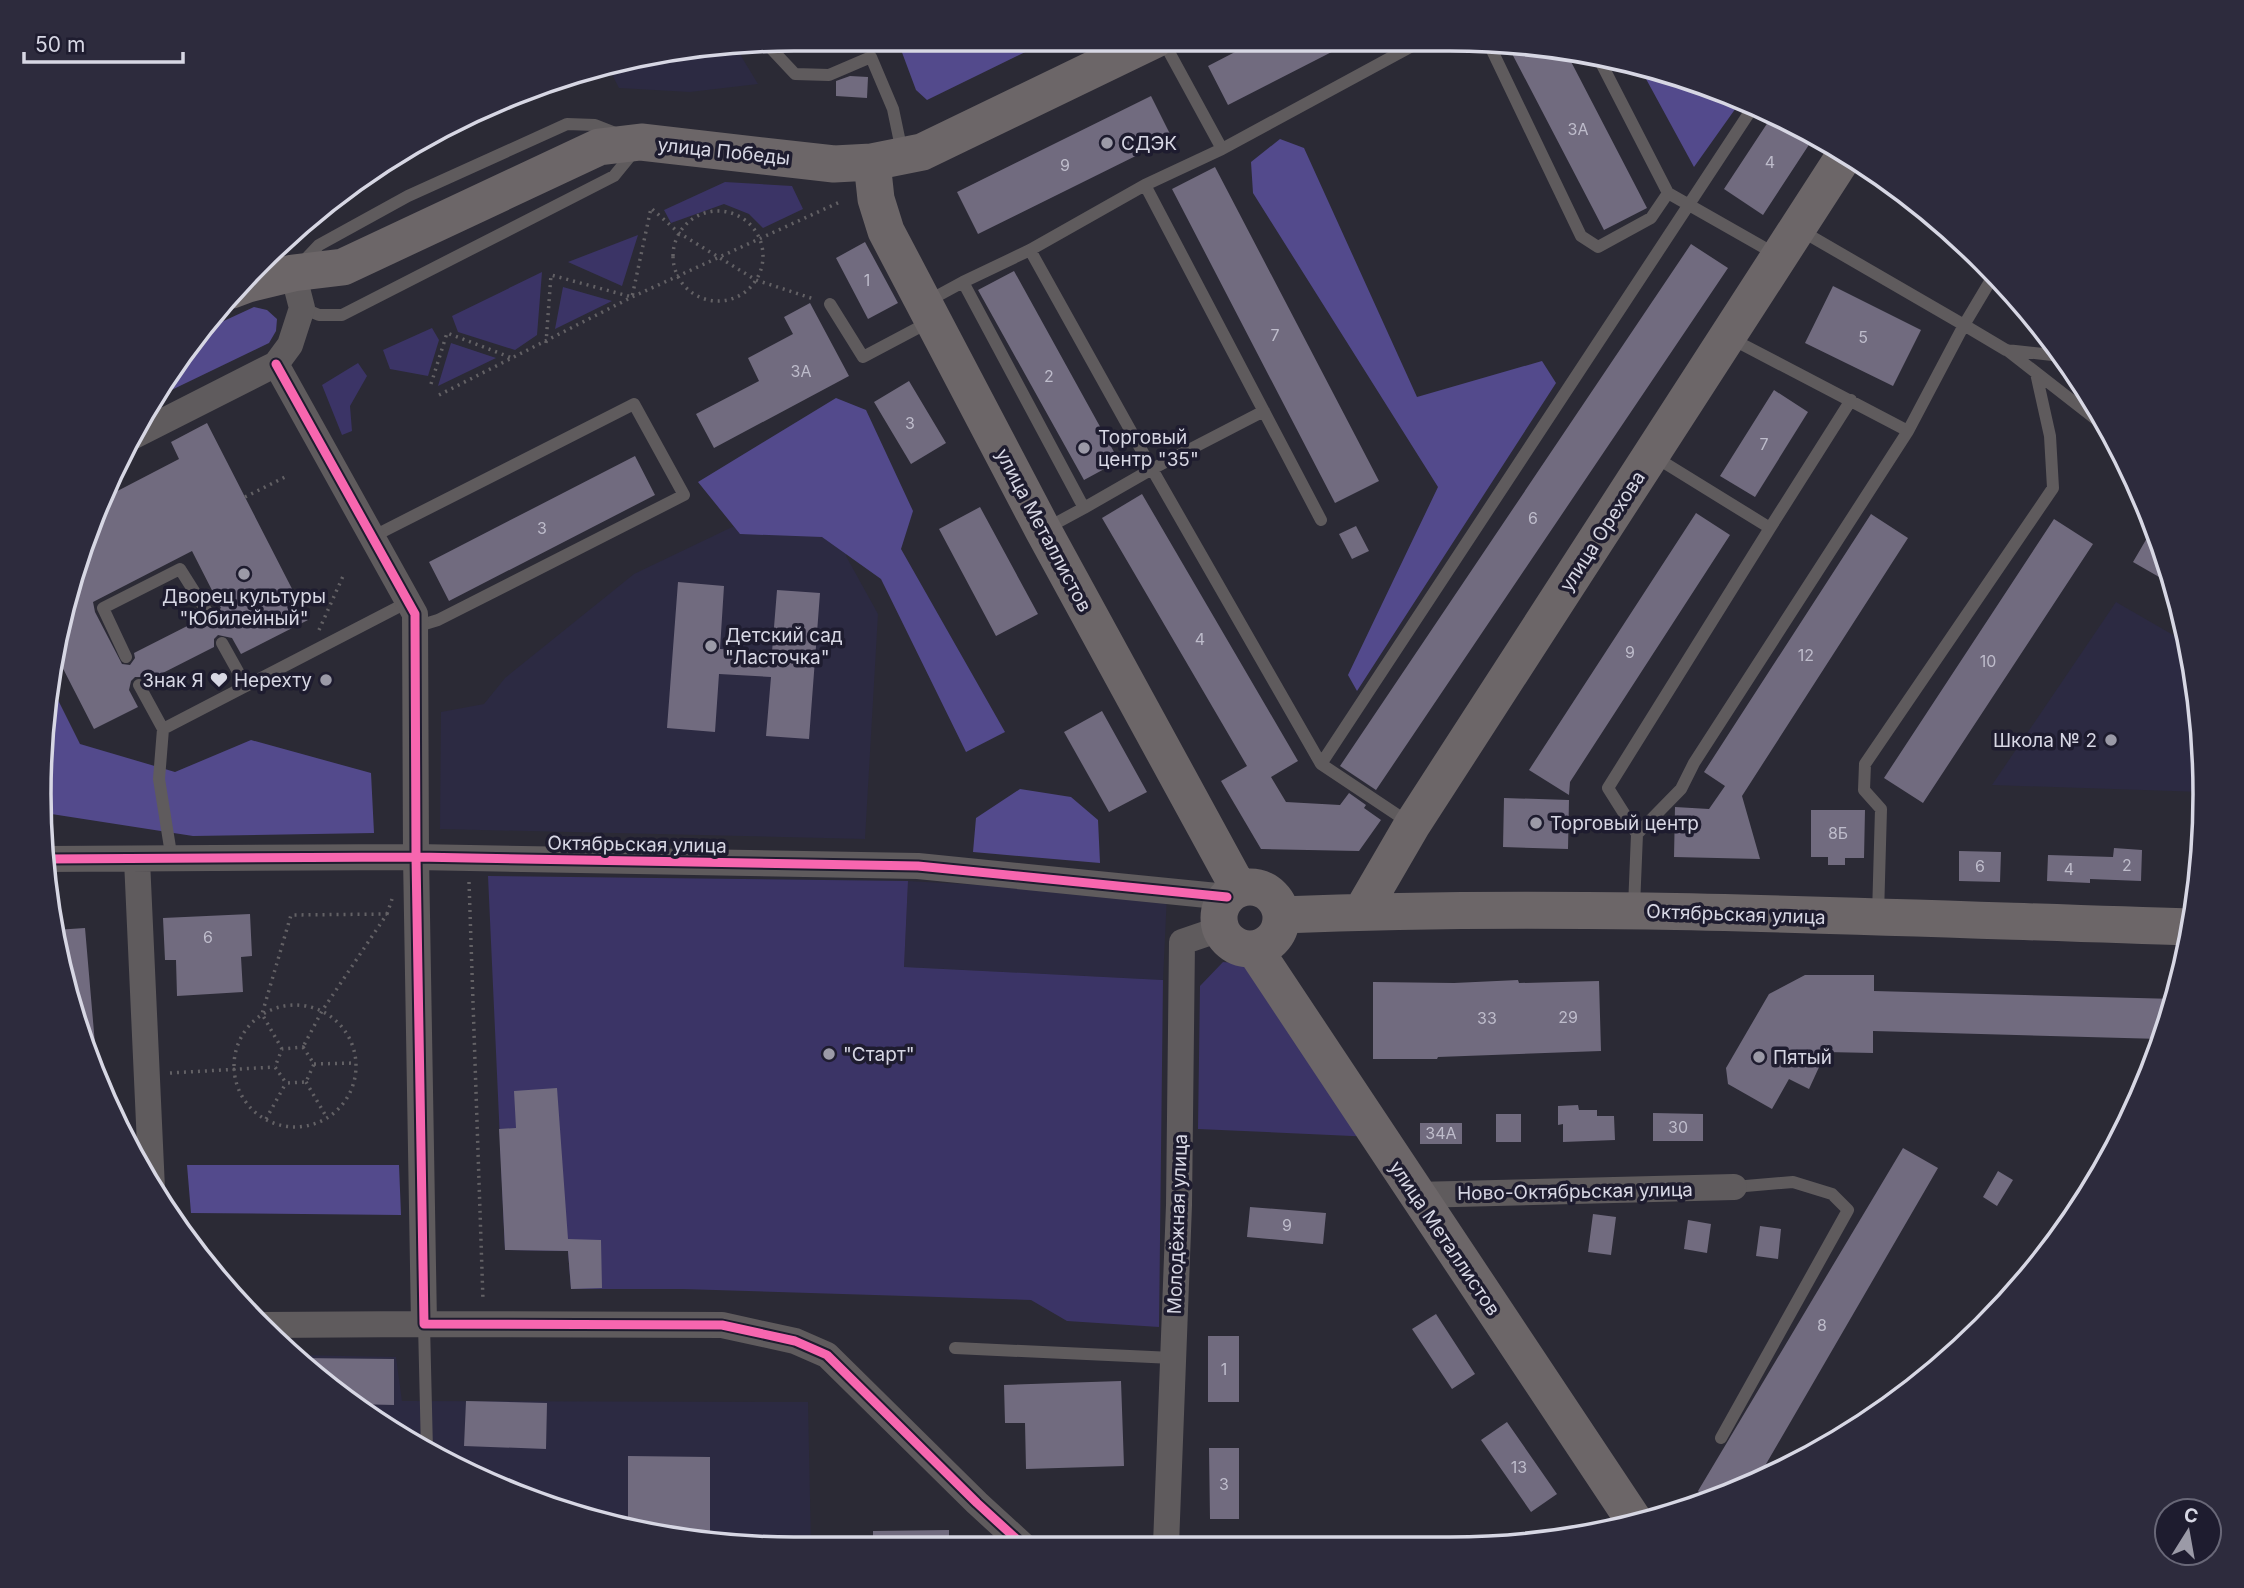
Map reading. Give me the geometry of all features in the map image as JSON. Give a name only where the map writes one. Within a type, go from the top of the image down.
[{"type":"street","name":"улица Победы","points":[[255,282],[293,273],[343,267],[599,147],[640,142],[834,164],[888,159],[922,152],[1129,51]]},
{"type":"street","name":"улица Металлистов","points":[[888,159],[876,199],[886,231],[1043,530],[1229,905]]},
{"type":"street","name":"улица Орехова","points":[[1362,911],[1412,825],[1840,162]]},
{"type":"street","points":[[146,430],[275,364],[290,345],[302,308],[293,273]]},
{"type":"street","points":[[275,364],[415,614],[424,1324]]},
{"type":"street","name":"Октябрьская улица","points":[[54,859],[416,857],[918,866],[1229,905]]},
{"type":"street","points":[[137,860],[151,1167]]},
{"type":"street","points":[[1248,887],[1266,892],[1279,906],[1281,915],[1281,925],[1272,941],[1255,950],[1244,950],[1225,939],[1229,905],[1248,887]]},
{"type":"street","name":"Молодёжная улица","points":[[1166,1537],[1179,1205],[1182,942],[1229,905]]},
{"type":"street","name":"Октябрьская улица","points":[[1281,915],[1362,911],[1634,911],[2181,928]]},
{"type":"street","name":"улица Металлистов","points":[[1255,950],[1630,1515]]},
{"type":"street","name":"Ново-Октябрьская улица","points":[[1416,1195],[1734,1187]]},
{"type":"street","points":[[273,1325],[722,1325],[795,1340],[827,1355],[976,1503],[1014,1537]]},
{"type":"lane","points":[[774,51],[795,74],[829,75],[871,57],[892,109],[888,159]]},
{"type":"lane","points":[[1169,51],[1222,149]]},
{"type":"lane","points":[[830,304],[863,357],[929,311],[963,282],[1030,250],[1145,185],[1222,149],[1401,51]]},
{"type":"lane","points":[[1493,52],[1581,236],[1598,247],[1651,218],[1668,193]]},
{"type":"lane","points":[[1603,67],[1668,193],[1688,205],[1788,242],[1964,325],[2007,350],[2089,414]]},
{"type":"lane","points":[[1321,764],[1749,114]]},
{"type":"lane","points":[[302,308],[319,315],[342,315],[614,176],[640,142]]},
{"type":"lane","points":[[1145,185],[1321,520]]},
{"type":"lane","points":[[1030,250],[1321,764],[1412,825]]},
{"type":"lane","points":[[963,282],[1084,508]]},
{"type":"lane","points":[[1637,834],[1681,789],[1694,762],[1908,431],[1989,283]]},
{"type":"lane","points":[[1728,337],[1908,431]]},
{"type":"lane","points":[[2007,350],[2049,355]]},
{"type":"lane","points":[[1878,918],[1881,809],[1864,790],[1865,764],[2053,488],[2050,436],[2036,373]]},
{"type":"lane","points":[[1634,911],[1637,834],[1608,788],[1851,400]]},
{"type":"lane","points":[[372,537],[634,404],[684,495],[438,620],[415,627]]},
{"type":"lane","points":[[1043,530],[1264,411]]},
{"type":"lane","points":[[1651,455],[1770,528]]},
{"type":"lane","points":[[126,657],[103,608],[180,569],[209,615]]},
{"type":"lane","points":[[163,729],[408,602]]},
{"type":"lane","points":[[222,643],[246,686]]},
{"type":"lane","points":[[139,685],[163,729],[159,779],[172,860]]},
{"type":"lane","points":[[1721,1438],[1849,1210],[1832,1194],[1793,1182],[1734,1187]]},
{"type":"lane","points":[[424,1324],[427,1441]]},
{"type":"lane","points":[[955,1348],[1173,1358]]},
{"type":"path","points":[[439,395],[632,297],[842,201]]},
{"type":"path","points":[[632,297],[651,208],[679,233],[756,280],[830,304]]},
{"type":"path","points":[[715,211],[741,217],[759,237],[763,250],[762,266],[756,280],[732,299],[716,301],[701,298],[688,290],[678,278],[673,263],[674,247],[679,233],[701,214],[715,211]]},
{"type":"path","points":[[546,343],[551,275],[632,297]]},
{"type":"path","points":[[430,384],[447,333],[514,358]]},
{"type":"path","points":[[245,497],[285,477]]},
{"type":"path","points":[[318,631],[344,574]]},
{"type":"path","points":[[469,877],[484,1304]]},
{"type":"path","points":[[282,1049],[261,1014],[292,915],[387,914],[322,1011],[303,1047]]},
{"type":"path","points":[[302,1005],[322,1011],[336,1020],[346,1032],[353,1047],[355,1079],[340,1107],[327,1118],[297,1127],[281,1125],[266,1119],[250,1107],[239,1090],[234,1070],[235,1054],[249,1025],[261,1014],[281,1006],[302,1005]]},
{"type":"path","points":[[282,1049],[303,1047]]},
{"type":"path","points":[[303,1047],[314,1064]]},
{"type":"path","points":[[275,1068],[282,1049]]},
{"type":"path","points":[[314,1064],[356,1063]]},
{"type":"path","points":[[306,1082],[314,1064]]},
{"type":"path","points":[[146,1074],[275,1068]]},
{"type":"path","points":[[275,1068],[286,1083]]},
{"type":"path","points":[[306,1082],[327,1118]]},
{"type":"path","points":[[286,1083],[306,1082]]},
{"type":"path","points":[[266,1119],[286,1083]]},
{"type":"shaded area","points":[[901,51],[1027,51],[927,100],[916,90]]},
{"type":"shaded area","points":[[739,53],[758,84],[690,92],[619,88],[612,74],[697,57]]},
{"type":"shaded area","points":[[1645,77],[1736,108],[1694,167]]},
{"type":"shaded area","points":[[1280,139],[1304,148],[1417,397],[1542,361],[1556,383],[1357,691],[1348,675],[1438,487],[1253,193],[1251,162]]},
{"type":"shaded area","points":[[725,182],[792,186],[803,209],[763,228],[749,214],[724,204],[671,223],[664,210]]},
{"type":"shaded area","points":[[638,235],[622,286],[568,262]]},
{"type":"shaded area","points":[[542,272],[537,335],[515,350],[458,332],[452,316]]},
{"type":"shaded area","points":[[563,287],[612,301],[555,329]]},
{"type":"shaded area","points":[[254,307],[267,310],[277,319],[276,331],[269,343],[170,391],[204,342],[220,323]]},
{"type":"shaded area","points":[[432,328],[439,340],[428,376],[390,369],[383,350]]},
{"type":"shaded area","points":[[451,343],[496,358],[438,386]]},
{"type":"shaded area","points":[[358,363],[367,376],[350,406],[352,431],[342,435],[322,385]]},
{"type":"shaded area","points":[[836,398],[866,410],[913,511],[901,549],[1005,732],[966,752],[881,579],[822,537],[740,534],[698,482]]},
{"type":"shaded area","name":"Детский сад \"Ласточка\"","points":[[774,507],[846,531],[846,556],[878,614],[865,839],[440,829],[441,712],[484,704],[505,678],[634,574]]},
{"type":"shaded area","name":"Школа № 2","points":[[2116,602],[2176,637],[2187,697],[2193,792],[1992,785]]},
{"type":"shaded area","points":[[57,698],[80,744],[175,772],[251,740],[371,773],[374,833],[193,836],[51,814],[52,745]]},
{"type":"shaded area","points":[[1020,789],[1071,797],[1098,820],[1100,863],[973,852],[976,818]]},
{"type":"shaded area","name":"\"Старт\"","points":[[488,876],[908,881],[904,967],[1163,980],[1159,1327],[1067,1321],[1031,1300],[682,1289],[571,1289],[568,1251],[505,1250]]},
{"type":"shaded area","points":[[908,881],[1167,895],[1163,980],[904,967]]},
{"type":"shaded area","points":[[1223,962],[1260,965],[1374,1137],[1198,1129],[1200,986]]},
{"type":"shaded area","points":[[187,1165],[399,1165],[401,1215],[191,1213]]},
{"type":"shaded area","points":[[307,1355],[396,1357],[402,1401],[808,1402],[811,1537],[745,1536],[649,1523],[602,1512],[510,1481],[422,1438],[342,1384]]},
{"type":"building","points":[[1237,51],[1334,51],[1228,105],[1208,66]]},
{"type":"building","points":[[1512,53],[1571,61],[1647,208],[1604,230]]},
{"type":"building","points":[[850,76],[868,77],[867,98],[836,96],[836,81]]},
{"type":"building","points":[[1151,96],[1172,138],[978,234],[957,192]]},
{"type":"building","points":[[1768,122],[1810,143],[1763,215],[1724,189]]},
{"type":"building","points":[[1215,167],[1379,481],[1335,503],[1172,189]]},
{"type":"building","points":[[865,242],[898,303],[868,319],[836,258]]},
{"type":"building","points":[[1691,244],[1728,268],[1376,790],[1340,766]]},
{"type":"building","points":[[1014,271],[1119,461],[1084,480],[978,290]]},
{"type":"building","points":[[1833,286],[1921,330],[1893,386],[1805,343]]},
{"type":"building","points":[[810,303],[849,376],[714,448],[696,414],[759,381],[748,358],[793,334],[784,317]]},
{"type":"building","points":[[909,381],[946,443],[911,464],[874,402]]},
{"type":"building","points":[[1774,390],[1808,412],[1755,497],[1720,476]]},
{"type":"building","name":"Дворец культуры \"Юбилейный\"","points":[[207,423],[308,620],[241,654],[232,638],[218,635],[214,639],[214,647],[147,681],[143,677],[135,677],[129,690],[138,707],[94,729],[62,667],[76,602],[90,555],[115,492],[179,459],[171,442]],"holes":[[[192,551],[221,608],[217,611],[216,620],[209,624],[201,619],[134,653],[135,658],[130,665],[122,664],[95,612],[93,602]]]},
{"type":"building","points":[[635,456],[655,495],[449,601],[429,562]]},
{"type":"building","points":[[1142,494],[1298,761],[1271,777],[1286,802],[1340,805],[1349,793],[1381,820],[1359,851],[1261,849],[1221,781],[1247,766],[1102,518]]},
{"type":"building","points":[[980,507],[1038,614],[996,636],[939,529]]},
{"type":"building","points":[[1696,513],[1730,535],[1570,782],[1569,795],[1529,770]]},
{"type":"building","points":[[1871,514],[1908,538],[1742,796],[1760,859],[1674,857],[1675,807],[1709,809],[1725,786],[1704,772]]},
{"type":"building","points":[[2054,519],[2093,544],[1923,803],[1884,778]]},
{"type":"building","points":[[1356,526],[1369,551],[1352,559],[1339,534]]},
{"type":"building","points":[[2147,537],[2161,578],[2133,562]]},
{"type":"building","points":[[678,582],[724,586],[720,649],[772,652],[777,590],[820,593],[809,739],[766,736],[771,677],[719,674],[715,732],[667,728]]},
{"type":"building","points":[[1102,711],[1147,792],[1109,812],[1064,732]]},
{"type":"building","name":"Торговый центр","points":[[1504,798],[1569,800],[1568,849],[1503,847]]},
{"type":"building","points":[[1811,810],[1865,810],[1864,858],[1845,858],[1845,865],[1828,865],[1828,857],[1811,857]]},
{"type":"building","points":[[2114,848],[2142,850],[2141,881],[2047,881],[2048,855],[2113,857]]},
{"type":"building","points":[[1959,851],[2001,852],[2000,882],[1959,881]]},
{"type":"building","points":[[250,914],[252,956],[241,957],[243,992],[177,996],[176,960],[165,960],[163,918]]},
{"type":"building","points":[[85,928],[95,1044],[76,986],[63,929]]},
{"type":"building","points":[[1805,975],[1874,975],[1874,991],[2164,999],[2152,1039],[1873,1031],[1873,1053],[1826,1052],[1809,1089],[1789,1079],[1772,1109],[1728,1084],[1726,1068],[1769,994]]},
{"type":"building","points":[[1518,980],[1519,983],[1599,981],[1601,1051],[1437,1059],[1373,1059],[1373,982],[1454,983]]},
{"type":"building","points":[[557,1088],[568,1239],[601,1240],[602,1288],[571,1289],[568,1251],[505,1250],[499,1129],[516,1128],[514,1091]]},
{"type":"building","points":[[1578,1105],[1579,1110],[1597,1110],[1597,1116],[1614,1116],[1615,1140],[1563,1142],[1563,1124],[1558,1125],[1558,1106]]},
{"type":"building","points":[[1653,1113],[1703,1114],[1703,1141],[1653,1141]]},
{"type":"building","points":[[1496,1114],[1521,1114],[1521,1142],[1496,1142]]},
{"type":"building","points":[[1420,1123],[1462,1123],[1462,1144],[1420,1144]]},
{"type":"building","points":[[1903,1148],[1938,1168],[1764,1468],[1700,1494],[1698,1491]]},
{"type":"building","points":[[1998,1171],[2013,1180],[1997,1206],[1983,1197]]},
{"type":"building","points":[[1250,1207],[1326,1213],[1323,1244],[1247,1237]]},
{"type":"building","points":[[1593,1214],[1616,1217],[1611,1255],[1588,1252]]},
{"type":"building","points":[[1688,1220],[1711,1224],[1707,1253],[1684,1249]]},
{"type":"building","points":[[1760,1226],[1781,1229],[1778,1259],[1756,1256]]},
{"type":"building","points":[[1436,1314],[1475,1374],[1452,1389],[1412,1329]]},
{"type":"building","points":[[1208,1336],[1239,1336],[1239,1402],[1208,1402]]},
{"type":"building","points":[[310,1358],[394,1359],[394,1405],[370,1404]]},
{"type":"building","points":[[1121,1381],[1124,1466],[1026,1469],[1025,1423],[1005,1423],[1004,1385]]},
{"type":"building","points":[[466,1401],[547,1403],[546,1449],[464,1446]]},
{"type":"building","points":[[1507,1422],[1557,1494],[1531,1512],[1481,1440]]},
{"type":"building","points":[[1209,1448],[1239,1448],[1239,1519],[1210,1519]]},
{"type":"building","points":[[628,1456],[710,1457],[710,1532],[628,1518]]},
{"type":"building","points":[[949,1530],[949,1537],[873,1537],[873,1531]]},
{"type":"cycle path","points":[[276,364],[415,614],[424,1324],[722,1325],[795,1341],[827,1355],[1014,1537]]},
{"type":"cycle path","points":[[54,859],[416,857],[918,866],[1227,897]]},
{"type":"place","name":"СДЭК","points":[[1107,143]]},
{"type":"place","name":"Торговый центр \"35\"","points":[[1084,448]]},
{"type":"place","name":"Дворец культуры \"Юбилейный\"","points":[[244,574]]},
{"type":"place","name":"Детский сад \"Ласточка\"","points":[[711,646]]},
{"type":"place","name":"Знак Я ❤ Нерехту","points":[[326,680]]},
{"type":"place","name":"Школа № 2","points":[[2111,740]]},
{"type":"place","name":"Торговый центр","points":[[1536,823]]},
{"type":"place","name":"\"Старт\"","points":[[829,1054]]},
{"type":"place","name":"Пятый","points":[[1759,1057]]}]
